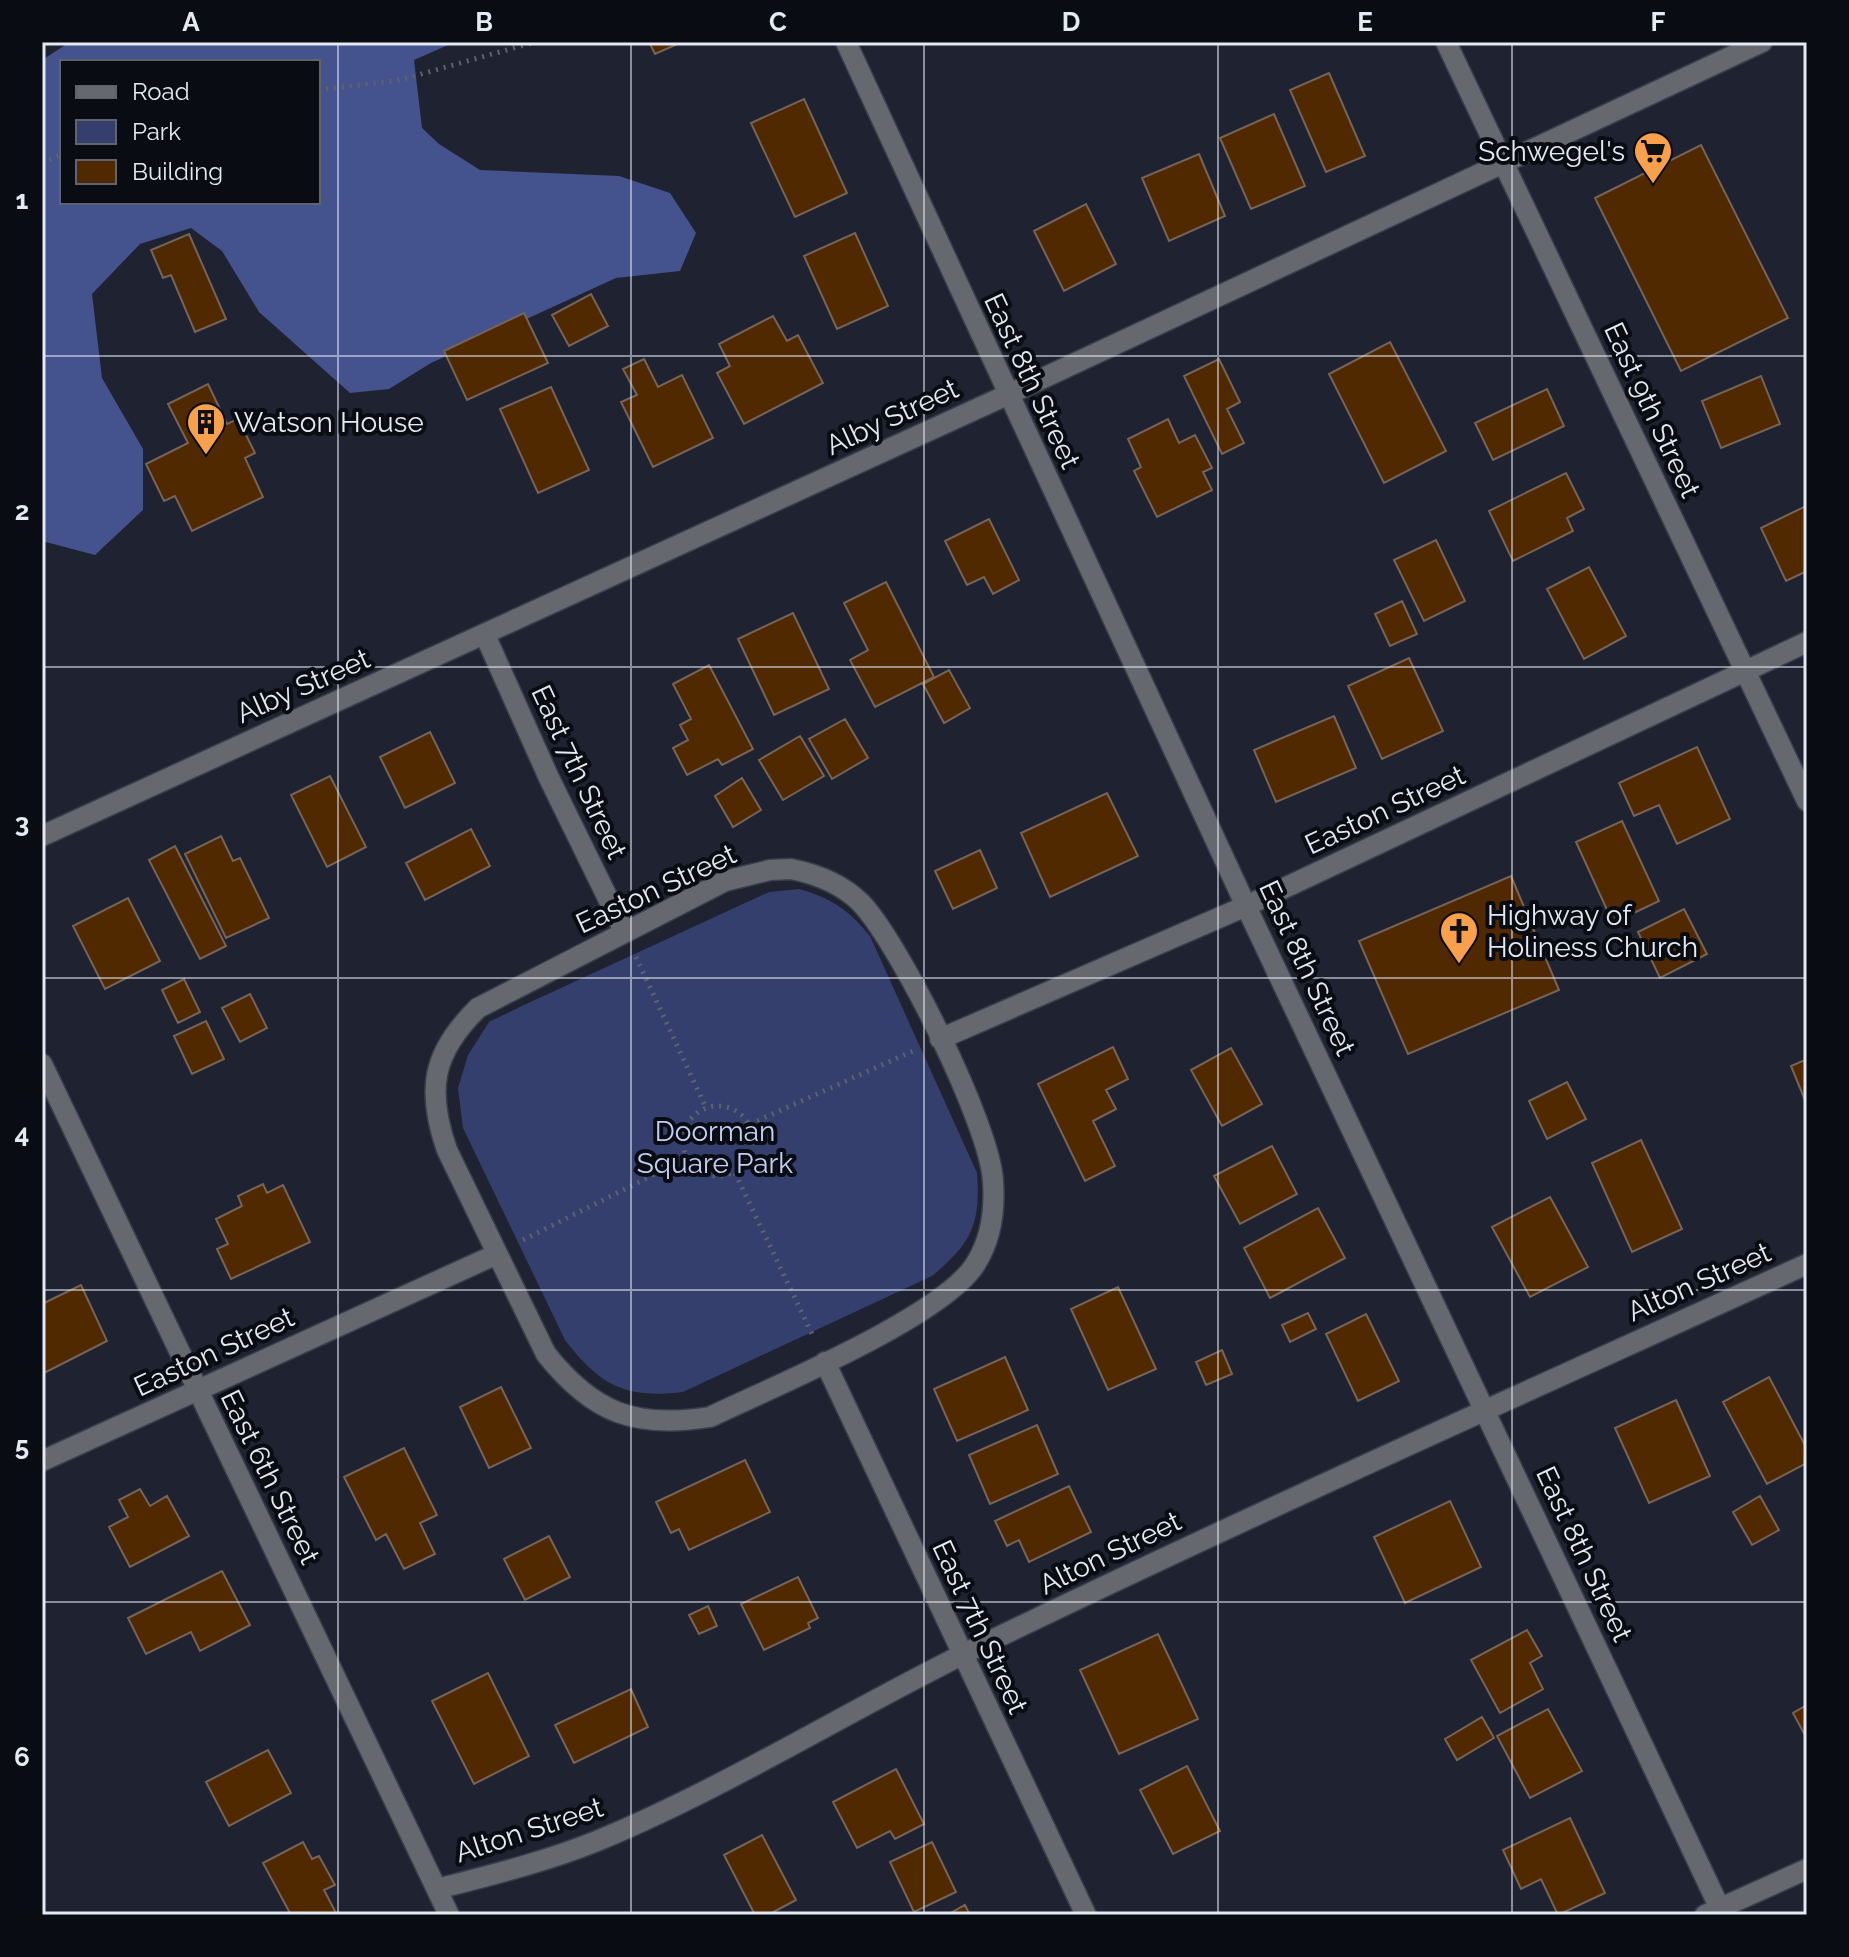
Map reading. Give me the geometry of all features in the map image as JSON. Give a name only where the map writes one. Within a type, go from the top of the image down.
[{"type":"street","name":"East 8th Street","points":[[846,42],[1246,906],[1486,1410],[1716,1913]]},
{"type":"street","name":"East 9th Street","points":[[1446,42],[1807,801]]},
{"type":"street","name":"Alby Street","points":[[42,836],[1007,395],[1762,42]]},
{"type":"street","name":"East 7th Street","points":[[485,635],[549,778],[624,931]]},
{"type":"street","name":"Easton Street","points":[[42,1461],[497,1254],[447,1150],[435,1116],[434,1083],[441,1056],[458,1027],[478,1008],[725,881],[770,870],[791,869],[810,873],[844,888],[877,922],[940,1039],[1246,906],[1807,642]]},
{"type":"street","points":[[497,1254],[546,1354],[574,1386],[597,1404],[638,1420],[674,1423],[710,1417],[825,1362],[906,1320],[942,1296],[962,1281],[984,1247],[991,1227],[993,1181],[989,1156],[967,1096],[940,1039]]},
{"type":"street","name":"East 6th Street","points":[[42,1064],[449,1915]]},
{"type":"street","name":"Alton Street","points":[[437,1889],[542,1862],[598,1841],[697,1795],[962,1655],[1183,1548],[1807,1264]]},
{"type":"street","name":"East 7th Street","points":[[825,1362],[1086,1915]]},
{"type":"street","points":[[1716,1913],[1807,1869]]},
{"type":"path","points":[[320,90],[400,80],[535,42]]},
{"type":"path","points":[[624,931],[706,1108]]},
{"type":"path","points":[[750,1124],[940,1039]]},
{"type":"path","points":[[723,1105],[734,1109],[750,1124],[754,1146],[750,1157],[735,1173],[725,1176],[703,1173],[687,1158],[682,1137],[686,1126],[692,1116],[706,1108],[723,1105]]},
{"type":"path","points":[[497,1254],[687,1158]]},
{"type":"path","points":[[735,1173],[825,1362]]},
{"type":"green space","name":"Doorman Square Park","points":[[799,889],[839,906],[870,936],[977,1173],[977,1206],[971,1232],[956,1254],[932,1276],[683,1392],[630,1391],[603,1379],[590,1369],[565,1340],[463,1128],[458,1088],[468,1055],[489,1022],[769,892]]},
{"type":"shaded area","points":[[70,42],[455,42],[414,60],[422,128],[439,144],[480,170],[619,176],[670,193],[696,233],[680,271],[616,278],[431,363],[389,389],[350,393],[259,312],[222,251],[191,228],[140,244],[92,294],[102,378],[143,449],[143,510],[95,555],[42,541],[42,60]]},
{"type":"building","points":[[649,42],[682,42],[655,54]]},
{"type":"building","points":[[1329,73],[1365,156],[1326,172],[1290,90]]},
{"type":"building","points":[[804,99],[847,193],[795,217],[751,123]]},
{"type":"building","points":[[1274,114],[1305,186],[1251,209],[1220,138]]},
{"type":"building","points":[[1701,145],[1788,318],[1681,371],[1595,198]]},
{"type":"building","points":[[1199,154],[1225,216],[1169,241],[1142,178]]},
{"type":"building","points":[[1086,204],[1116,264],[1064,291],[1034,231]]},
{"type":"building","points":[[855,233],[888,306],[837,329],[804,256]]},
{"type":"building","points":[[189,234],[226,319],[195,332],[171,275],[163,278],[151,250]]},
{"type":"building","points":[[591,294],[608,326],[569,346],[552,315]]},
{"type":"building","points":[[524,313],[548,363],[467,400],[444,351]]},
{"type":"building","points":[[773,316],[787,341],[798,335],[823,383],[744,424],[717,373],[730,366],[719,344]]},
{"type":"building","points":[[1390,342],[1446,451],[1384,483],[1329,374]]},
{"type":"building","points":[[644,359],[658,387],[682,375],[713,438],[653,467],[621,402],[637,395],[623,369]]},
{"type":"building","points":[[1219,359],[1240,402],[1227,409],[1244,443],[1222,454],[1184,376]]},
{"type":"building","points":[[1761,376],[1780,424],[1721,448],[1702,401]]},
{"type":"building","name":"Watson House","points":[[208,384],[227,424],[238,419],[255,453],[245,458],[263,497],[192,531],[175,496],[164,501],[146,464],[188,443],[168,404]]},
{"type":"building","points":[[551,387],[589,470],[538,493],[500,409]]},
{"type":"building","points":[[1547,389],[1564,426],[1493,460],[1475,423]]},
{"type":"building","points":[[1168,419],[1179,443],[1195,435],[1212,468],[1203,472],[1212,490],[1157,517],[1134,471],[1141,467],[1128,439]]},
{"type":"building","points":[[1566,473],[1584,509],[1567,518],[1573,531],[1513,561],[1489,511]]},
{"type":"building","points":[[1806,506],[1807,571],[1786,581],[1761,528]]},
{"type":"building","points":[[989,519],[1019,580],[993,594],[984,577],[967,585],[945,541]]},
{"type":"building","points":[[1436,540],[1465,601],[1424,621],[1394,560]]},
{"type":"building","points":[[1589,567],[1626,636],[1584,659],[1547,589]]},
{"type":"building","points":[[886,582],[934,677],[875,707],[850,660],[868,650],[844,603]]},
{"type":"building","points":[[1402,601],[1417,634],[1390,646],[1375,614]]},
{"type":"building","points":[[793,613],[829,689],[774,715],[738,639]]},
{"type":"building","points":[[1409,658],[1443,731],[1382,759],[1348,686]]},
{"type":"building","points":[[709,665],[753,749],[722,765],[718,759],[687,775],[673,748],[688,740],[680,725],[691,719],[673,684]]},
{"type":"building","points":[[949,670],[970,708],[944,723],[923,684]]},
{"type":"building","points":[[1334,716],[1356,768],[1276,802],[1254,750]]},
{"type":"building","points":[[845,719],[868,758],[832,779],[809,739]]},
{"type":"building","points":[[430,732],[455,783],[405,808],[380,757]]},
{"type":"building","points":[[800,736],[824,776],[783,800],[759,760]]},
{"type":"building","points":[[1697,747],[1730,819],[1677,844],[1659,805],[1634,816],[1619,783]]},
{"type":"building","points":[[330,776],[366,847],[327,867],[291,795]]},
{"type":"building","points":[[742,778],[761,810],[733,827],[715,796]]},
{"type":"building","points":[[1107,793],[1138,856],[1050,897],[1021,833]]},
{"type":"building","points":[[1622,821],[1659,901],[1613,923],[1576,842]]},
{"type":"building","points":[[471,829],[490,866],[425,900],[406,863]]},
{"type":"building","points":[[221,836],[233,861],[240,858],[269,918],[226,938],[185,854]]},
{"type":"building","points":[[175,846],[226,946],[200,959],[149,860]]},
{"type":"building","points":[[980,850],[997,888],[953,909],[935,871]]},
{"type":"building","name":"Highway of Holiness Church","points":[[1511,876],[1559,990],[1408,1054],[1359,941]]},
{"type":"building","points":[[128,898],[160,961],[105,989],[73,926]]},
{"type":"building","points":[[1684,909],[1707,954],[1660,978],[1638,932]]},
{"type":"building","points":[[184,979],[200,1012],[178,1023],[162,990]]},
{"type":"building","points":[[250,994],[267,1028],[240,1042],[222,1008]]},
{"type":"building","points":[[206,1021],[224,1059],[192,1074],[174,1036]]},
{"type":"building","points":[[1113,1047],[1128,1079],[1106,1090],[1116,1109],[1093,1121],[1115,1166],[1085,1181],[1038,1084]]},
{"type":"building","points":[[1231,1048],[1262,1104],[1222,1126],[1191,1070]]},
{"type":"building","points":[[1807,1059],[1807,1105],[1791,1066]]},
{"type":"building","points":[[1567,1082],[1586,1119],[1547,1139],[1529,1101]]},
{"type":"building","points":[[1641,1140],[1682,1229],[1632,1252],[1592,1163]]},
{"type":"building","points":[[1272,1146],[1297,1194],[1240,1224],[1214,1176]]},
{"type":"building","points":[[263,1184],[267,1193],[283,1185],[310,1242],[231,1279],[217,1249],[228,1244],[216,1219],[242,1206],[238,1196]]},
{"type":"building","points":[[1550,1197],[1588,1267],[1530,1297],[1492,1227]]},
{"type":"building","points":[[1318,1208],[1345,1258],[1270,1298],[1244,1248]]},
{"type":"building","points":[[81,1285],[107,1341],[42,1374],[42,1304]]},
{"type":"building","points":[[1118,1287],[1156,1369],[1108,1390],[1071,1309]]},
{"type":"building","points":[[1308,1313],[1316,1329],[1290,1342],[1282,1325]]},
{"type":"building","points":[[1366,1314],[1399,1381],[1358,1401],[1326,1334]]},
{"type":"building","points":[[1222,1350],[1232,1374],[1206,1385],[1196,1362]]},
{"type":"building","points":[[1005,1357],[1028,1410],[957,1441],[934,1389]]},
{"type":"building","points":[[1769,1377],[1807,1449],[1807,1463],[1767,1484],[1723,1402]]},
{"type":"building","points":[[501,1387],[531,1448],[489,1468],[460,1407]]},
{"type":"building","points":[[1676,1400],[1710,1476],[1649,1503],[1615,1428]]},
{"type":"building","points":[[1037,1425],[1058,1474],[990,1504],[969,1455]]},
{"type":"building","points":[[404,1448],[437,1515],[420,1523],[435,1554],[404,1569],[386,1534],[376,1540],[344,1477]]},
{"type":"building","points":[[745,1460],[770,1512],[689,1550],[679,1529],[671,1533],[656,1502]]},
{"type":"building","points":[[1069,1486],[1091,1532],[1029,1562],[1019,1540],[1007,1546],[995,1521]]},
{"type":"building","points":[[140,1489],[150,1506],[167,1496],[189,1536],[130,1567],[109,1527],[128,1517],[119,1500]]},
{"type":"building","points":[[1760,1496],[1779,1530],[1752,1545],[1733,1512]]},
{"type":"building","points":[[1450,1501],[1481,1567],[1405,1603],[1374,1537]]},
{"type":"building","points":[[549,1536],[570,1577],[525,1600],[504,1559]]},
{"type":"building","points":[[222,1571],[250,1625],[200,1651],[191,1632],[146,1654],[128,1618]]},
{"type":"building","points":[[798,1577],[818,1618],[808,1623],[810,1628],[764,1650],[741,1604]]},
{"type":"building","points":[[708,1606],[717,1626],[699,1634],[689,1615]]},
{"type":"building","points":[[1527,1630],[1542,1656],[1530,1663],[1543,1689],[1500,1713],[1471,1660]]},
{"type":"building","points":[[1158,1634],[1198,1719],[1119,1754],[1080,1670]]},
{"type":"building","points":[[488,1673],[529,1756],[474,1784],[432,1701]]},
{"type":"building","points":[[631,1689],[648,1727],[574,1763],[555,1725]]},
{"type":"building","points":[[1807,1705],[1807,1739],[1793,1713]]},
{"type":"building","points":[[1548,1709],[1582,1771],[1530,1798],[1497,1736]]},
{"type":"building","points":[[1482,1717],[1494,1738],[1457,1760],[1445,1739]]},
{"type":"building","points":[[268,1750],[291,1793],[229,1826],[206,1782]]},
{"type":"building","points":[[1187,1766],[1220,1831],[1173,1854],[1140,1790]]},
{"type":"building","points":[[896,1769],[924,1824],[895,1839],[890,1831],[857,1848],[833,1802]]},
{"type":"building","points":[[1570,1818],[1605,1893],[1558,1915],[1541,1879],[1521,1889],[1503,1850]]},
{"type":"building","points":[[762,1835],[796,1900],[768,1915],[755,1915],[724,1855]]},
{"type":"building","points":[[303,1842],[312,1859],[319,1856],[335,1885],[324,1890],[337,1915],[291,1915],[263,1863]]},
{"type":"building","points":[[932,1842],[956,1892],[914,1912],[890,1862]]},
{"type":"building","points":[[965,1905],[970,1915],[947,1915]]},
{"type":"place","name":"Schwegel's","points":[[1653,185]]},
{"type":"place","name":"Watson House","points":[[206,456]]},
{"type":"place","name":"Highway of Holiness Church","points":[[1459,965]]}]
